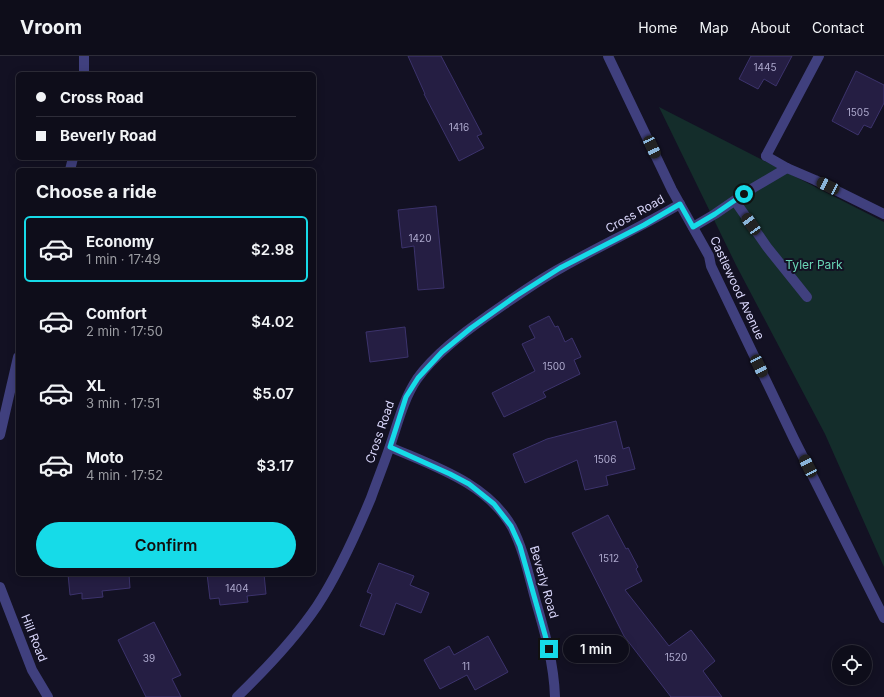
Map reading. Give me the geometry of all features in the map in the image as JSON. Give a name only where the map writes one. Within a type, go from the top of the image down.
[{"type":"street","points":[[84,56],[84,72]]},
{"type":"street","name":"Castlewood Avenue","points":[[608,56],[680,204],[709,256],[711,266],[794,439],[884,618]]},
{"type":"street","points":[[819,56],[766,156],[787,168],[884,214]]},
{"type":"street","points":[[693,227],[787,168]]},
{"type":"street","points":[[734,200],[806,297]]},
{"type":"street","name":"Cross Road","points":[[237,697],[263,672],[293,638],[317,606],[339,568],[370,500],[390,447],[406,397],[418,378],[442,352],[471,328],[516,296],[560,268],[644,225],[680,204]]},
{"type":"street","points":[[0,435],[16,366]]},
{"type":"street","name":"Beverly Road","points":[[390,447],[469,484],[494,504],[511,526],[520,546],[549,649],[555,697]]},
{"type":"street","name":"Hill Road","points":[[0,588],[32,670],[48,697]]},
{"type":"green space","name":"Tyler Park","points":[[659,107],[884,222],[884,567],[825,434],[736,265]]},
{"type":"building","points":[[408,56],[441,56],[482,134],[477,136],[484,148],[459,161],[424,94]]},
{"type":"building","points":[[751,56],[792,56],[776,86],[764,79],[758,89],[739,79]]},
{"type":"building","points":[[856,71],[884,85],[884,103],[871,128],[864,125],[858,135],[832,121]]},
{"type":"building","points":[[436,206],[444,288],[418,290],[414,246],[402,248],[398,210]]},
{"type":"building","points":[[549,316],[555,327],[558,326],[565,342],[572,338],[581,357],[574,360],[580,374],[543,392],[546,397],[504,417],[492,393],[535,371],[522,344],[535,338],[529,326]]},
{"type":"building","points":[[405,327],[408,357],[370,362],[366,332]]},
{"type":"building","points":[[616,421],[623,449],[629,447],[635,469],[606,476],[608,485],[585,490],[577,460],[525,483],[513,454],[547,439]]},
{"type":"building","points":[[608,515],[626,549],[628,548],[638,567],[636,569],[642,581],[625,590],[669,646],[691,630],[715,661],[703,671],[722,697],[671,697],[624,636],[572,533]]},
{"type":"building","points":[[379,563],[414,576],[410,585],[429,593],[421,613],[396,603],[384,635],[360,626],[372,594],[367,592]]},
{"type":"building","points":[[68,576],[129,576],[130,588],[102,591],[103,597],[82,599],[82,593],[70,595]]},
{"type":"building","points":[[207,576],[264,576],[266,594],[247,596],[248,602],[220,605],[219,598],[210,599]]},
{"type":"building","points":[[154,622],[181,675],[172,679],[181,697],[146,697],[118,640]]},
{"type":"building","points":[[488,636],[508,672],[475,690],[467,675],[440,689],[424,660],[449,646],[454,655]]},
{"type":"route","points":[[549,649],[520,546],[511,526],[494,504],[469,484],[390,447],[406,397],[418,378],[442,352],[471,328],[516,296],[560,268],[644,225],[680,204],[693,227],[744,194]]}]
